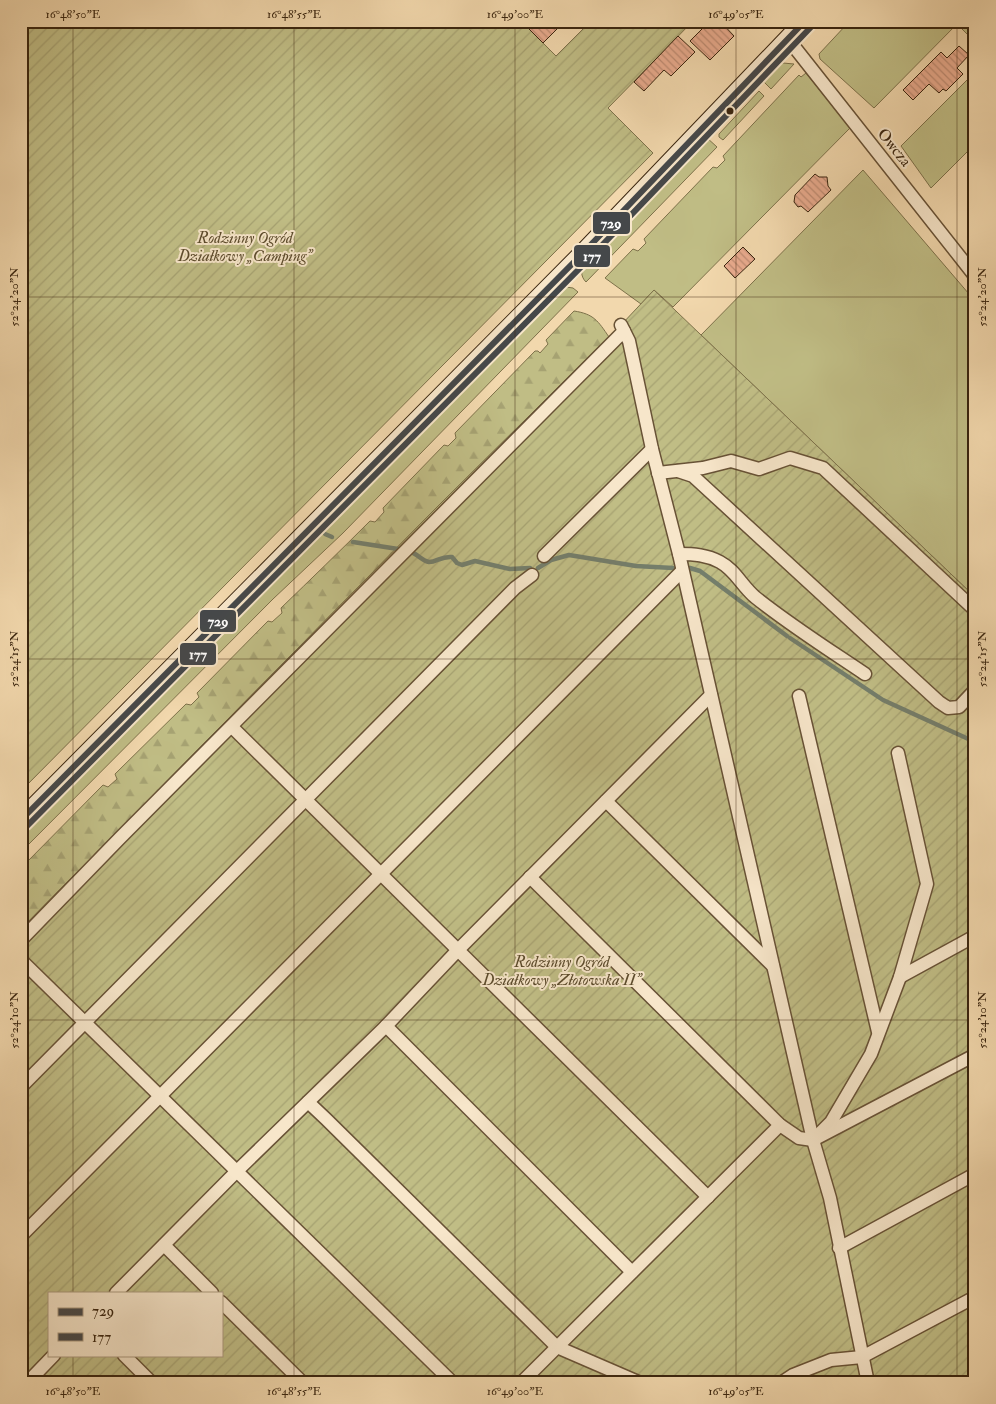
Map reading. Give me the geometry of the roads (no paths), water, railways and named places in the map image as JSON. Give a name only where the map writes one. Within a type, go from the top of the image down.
[{"type":"street","points":[[21,820],[570,266],[805,21]]},
{"type":"street","name":"Owcza","points":[[788,39],[975,276]]},
{"type":"street","points":[[21,940],[622,328],[629,341],[652,449],[679,554],[813,1140],[830,1198],[868,1383]]},
{"type":"street","points":[[544,556],[652,449]]},
{"type":"street","points":[[658,473],[703,468],[732,461],[759,468],[790,458],[823,468],[975,610]]},
{"type":"street","points":[[678,471],[693,476],[939,702],[948,708],[959,707],[975,690]]},
{"type":"street","points":[[679,554],[704,555],[720,562],[733,572],[747,591],[774,612],[864,674]]},
{"type":"street","points":[[21,1236],[682,571]]},
{"type":"street","points":[[21,1087],[87,1023],[515,588],[532,576]]},
{"type":"street","points":[[117,1292],[386,1026],[458,950],[711,696]]},
{"type":"street","points":[[799,696],[878,1032]]},
{"type":"street","points":[[232,727],[708,1197]]},
{"type":"street","points":[[813,1140],[831,1122],[871,1054],[900,977],[927,884],[898,754]]},
{"type":"street","points":[[606,801],[774,967]]},
{"type":"street","points":[[530,877],[780,1125],[799,1138],[813,1140],[975,1055]]},
{"type":"street","points":[[900,977],[975,936]]},
{"type":"street","points":[[21,960],[452,1383]]},
{"type":"street","points":[[386,1026],[632,1272]]},
{"type":"street","points":[[308,1102],[557,1346],[638,1382]]},
{"type":"street","points":[[521,1383],[780,1125]]},
{"type":"street","points":[[839,1248],[975,1174]]},
{"type":"street","points":[[164,1245],[211,1292]]},
{"type":"street","points":[[781,1383],[793,1375],[831,1360],[862,1358],[975,1296]]},
{"type":"street","points":[[222,1303],[303,1383]]},
{"type":"street","points":[[26,1383],[53,1356]]},
{"type":"street","points":[[125,1356],[152,1383]]},
{"type":"waterway","points":[[325,534],[332,537]]},
{"type":"waterway","points":[[353,542],[398,549]]},
{"type":"waterway","points":[[411,552],[429,562],[452,557],[457,563],[462,565],[475,561],[510,569],[530,568]]},
{"type":"waterway","points":[[538,568],[551,560],[569,555],[636,566],[673,568]]},
{"type":"waterway","points":[[690,568],[700,571],[787,636]]},
{"type":"waterway","points":[[790,638],[883,700],[975,742]]},
{"type":"park label","name":"Rodzinny Ogród Działkowy „Camping”","points":[[245,246]]},
{"type":"park label","name":"Rodzinny Ogród Działkowy „Złotowska II”","points":[[562,970]]}]
